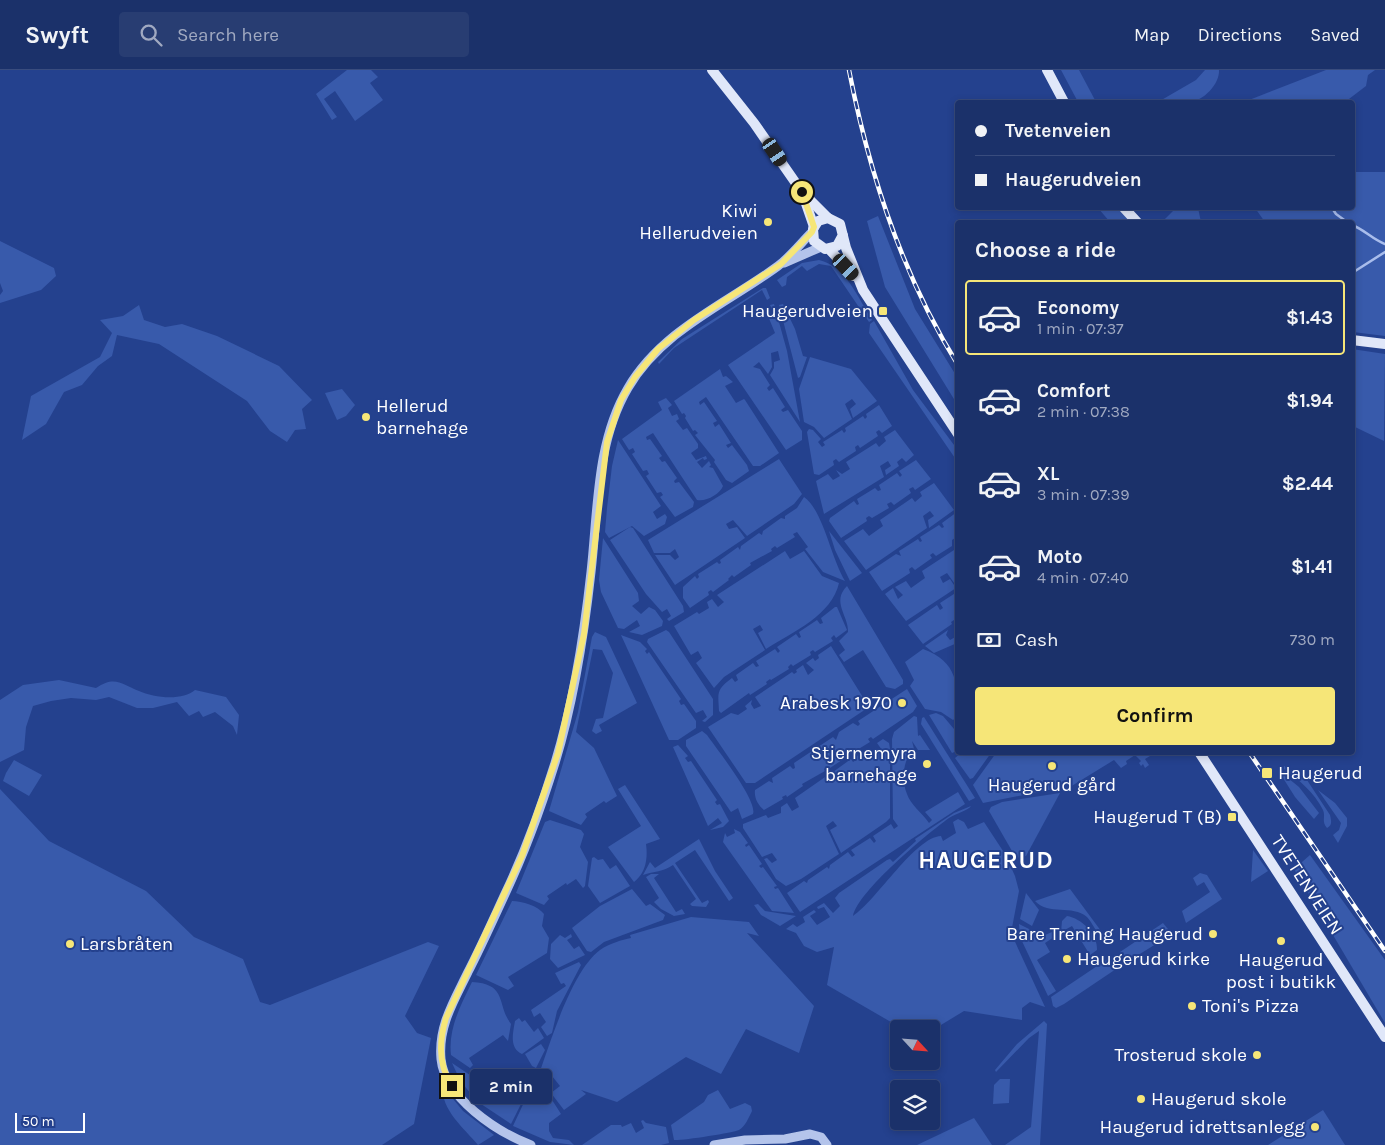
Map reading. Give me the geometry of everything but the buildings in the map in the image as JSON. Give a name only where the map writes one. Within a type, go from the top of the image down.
[{"type":"main road","points":[[712,70],[744,108],[802,192],[828,218],[840,224],[857,279]]},
{"type":"main road","points":[[1047,70],[1063,100]]},
{"type":"main road","points":[[802,192],[813,229],[814,241],[825,248],[857,279],[955,429]]},
{"type":"main road","points":[[1126,210],[1135,220]]},
{"type":"main road","points":[[813,229],[821,219],[828,218]]},
{"type":"main road","points":[[825,248],[840,243],[843,235]]},
{"type":"main road","points":[[1355,340],[1385,344]]},
{"type":"main road","name":"TVETENVEIEN","points":[[1202,755],[1385,1037]]},
{"type":"street","points":[[781,264],[813,229]]},
{"type":"street","points":[[531,1145],[494,1126],[460,1096],[448,1080],[442,1066],[441,1038],[453,1001],[522,856],[558,753],[584,634],[603,462],[610,428],[630,385],[658,349],[694,320],[781,264],[825,248]]},
{"type":"street","points":[[714,1145],[745,1140],[788,1142],[810,1134],[821,1137],[827,1145]]},
{"type":"shaded area","points":[[347,70],[371,70],[378,77],[370,83],[383,100],[355,121],[335,91],[324,99],[337,117],[332,120],[316,94]]},
{"type":"shaded area","points":[[1061,70],[1079,70],[1095,100],[1077,100]]},
{"type":"shaded area","points":[[1205,70],[1219,70],[1214,86],[1200,99],[1161,100],[1196,80]]},
{"type":"shaded area","points":[[1326,70],[1375,70],[1368,75],[1366,86],[1348,100],[1249,100]]},
{"type":"shaded area","points":[[1355,172],[1385,172],[1385,336],[1355,332],[1355,220],[1264,220],[1256,210],[1355,210]]},
{"type":"shaded area","points":[[1100,210],[1119,210],[1128,220],[1108,220]]},
{"type":"shaded area","points":[[1174,210],[1198,210],[1201,220],[1164,220]]},
{"type":"shaded area","points":[[878,216],[915,309],[955,374],[955,401],[885,287],[867,221]]},
{"type":"shaded area","points":[[0,241],[54,268],[56,276],[41,290],[0,303],[0,295],[3,291],[0,283]]},
{"type":"shaded area","points":[[819,260],[828,263],[844,276],[872,320],[869,322],[831,266],[819,264],[807,271],[802,266],[787,277],[786,285],[782,287],[777,280],[802,263]]},
{"type":"shaded area","points":[[763,288],[766,288],[770,298],[767,300],[762,290],[674,348],[659,364],[658,362],[682,339]]},
{"type":"shaded area","points":[[774,304],[787,351],[800,422],[770,375],[774,368],[774,362],[780,360],[778,351],[771,353],[772,367],[768,374],[759,362],[753,367],[760,369],[770,385],[767,388],[769,391],[773,388],[785,407],[781,410],[783,412],[788,410],[802,431],[802,440],[786,450],[728,365],[775,333],[768,316],[774,313],[770,305]]},
{"type":"shaded area","points":[[783,304],[795,329],[803,356],[807,357],[798,378],[779,305]]},
{"type":"shaded area","points":[[139,305],[144,320],[165,327],[182,324],[217,336],[279,366],[312,400],[302,409],[306,429],[295,430],[287,442],[270,431],[247,401],[159,344],[117,335],[112,356],[98,366],[82,385],[64,392],[46,424],[22,440],[31,396],[100,357],[112,333],[100,320],[123,316]]},
{"type":"shaded area","points":[[874,321],[913,390],[955,446],[955,458],[869,333],[870,324]]},
{"type":"shaded area","points":[[1355,349],[1385,354],[1384,441],[1355,427]]},
{"type":"shaded area","points":[[810,357],[851,369],[877,401],[853,418],[850,409],[856,404],[852,399],[845,404],[852,419],[824,438],[814,427],[804,422],[799,389]]},
{"type":"shaded area","points":[[720,369],[723,377],[726,376],[733,382],[725,386],[736,403],[745,400],[779,453],[760,466],[753,466],[706,397],[699,402],[700,405],[704,402],[717,421],[713,423],[715,427],[719,424],[731,443],[726,445],[728,448],[732,445],[747,465],[749,471],[732,483],[726,480],[714,462],[715,460],[695,435],[698,433],[695,430],[693,431],[685,418],[686,416],[684,413],[682,414],[674,401]]},
{"type":"shaded area","points":[[342,389],[355,405],[346,416],[337,420],[325,393]]},
{"type":"shaded area","points":[[666,398],[672,405],[668,408],[672,416],[677,414],[679,419],[676,421],[683,430],[687,428],[698,444],[698,448],[691,453],[696,460],[706,456],[707,459],[704,460],[703,458],[697,462],[702,468],[709,461],[711,465],[709,467],[713,468],[723,486],[712,497],[697,500],[653,433],[646,437],[647,440],[650,439],[662,456],[659,458],[662,462],[665,461],[677,478],[674,481],[675,483],[679,482],[694,502],[693,507],[675,517],[660,497],[663,495],[661,492],[657,493],[646,476],[649,474],[647,470],[643,471],[632,454],[635,452],[633,448],[629,450],[622,439],[662,410],[658,402]]},
{"type":"shaded area","points":[[879,405],[892,426],[882,433],[879,430],[876,432],[878,436],[860,448],[858,445],[855,447],[856,451],[839,462],[836,459],[833,461],[834,465],[819,475],[814,474],[807,432],[809,429],[813,430],[821,439],[818,442],[822,447],[825,445],[823,442],[842,430],[844,433],[846,431],[845,428],[863,416],[865,419],[867,417],[866,414]]},
{"type":"shaded area","points":[[895,430],[914,455],[906,462],[902,458],[897,462],[899,466],[886,475],[885,470],[891,466],[888,461],[880,466],[884,477],[824,514],[816,481],[828,474],[833,480],[840,476],[836,470],[842,474],[850,469],[846,462],[876,443],[879,447],[886,441],[884,437]]},
{"type":"shaded area","points":[[618,440],[661,506],[653,512],[657,519],[665,514],[667,517],[665,524],[644,536],[632,526],[609,538],[605,532],[612,466]]},
{"type":"shaded area","points":[[779,459],[802,494],[794,504],[747,536],[733,520],[726,524],[729,529],[737,527],[745,538],[675,585],[655,555],[670,555],[675,560],[679,557],[675,549],[670,553],[654,553],[648,540]]},
{"type":"shaded area","points":[[916,460],[931,479],[915,490],[913,487],[909,489],[911,493],[894,505],[891,502],[887,504],[889,508],[872,518],[869,516],[866,518],[867,521],[841,538],[829,521],[830,518],[854,501],[857,505],[859,504],[857,499],[875,488],[878,491],[881,490],[879,485],[897,473],[900,477],[902,475],[899,471]]},
{"type":"shaded area","points":[[934,483],[954,510],[929,528],[928,520],[934,516],[930,511],[923,516],[927,528],[866,570],[844,541],[863,529],[869,536],[883,526],[880,520],[912,498],[915,502],[922,496],[920,492]]},
{"type":"shaded area","points":[[804,497],[811,503],[822,523],[845,581],[823,572],[805,549],[808,547],[797,532],[793,534],[795,537],[777,548],[775,546],[771,549],[772,551],[750,563],[751,565],[734,577],[732,575],[729,580],[713,592],[711,590],[708,592],[709,595],[690,608],[683,598],[683,587],[695,576],[697,579],[699,577],[698,574],[717,562],[721,563],[720,560],[738,547],[740,550],[741,546],[759,533],[762,535],[763,531],[781,518],[785,519],[785,516],[797,508]]},
{"type":"shaded area","points":[[955,513],[955,538],[952,540],[952,546],[936,556],[933,553],[930,555],[932,558],[915,570],[912,567],[909,569],[910,573],[882,591],[869,572],[896,554],[901,556],[899,551],[918,539],[920,542],[922,541],[920,537],[939,525],[942,528],[944,527],[942,523]]},
{"type":"shaded area","points":[[630,527],[633,528],[683,606],[684,612],[669,621],[667,619],[671,616],[667,609],[662,612],[646,594],[610,540]]},
{"type":"shaded area","points":[[829,531],[862,573],[850,581],[835,550]]},
{"type":"shaded area","points":[[603,538],[638,593],[639,601],[632,606],[641,614],[649,607],[655,610],[663,621],[662,626],[642,635],[629,632],[640,626],[637,620],[624,629],[618,628],[601,592],[599,580]]},
{"type":"shaded area","points":[[785,551],[790,559],[804,551],[822,576],[839,583],[835,594],[810,622],[766,649],[758,633],[763,630],[760,625],[753,629],[765,650],[724,677],[714,688],[696,663],[702,658],[698,651],[691,655],[674,626],[697,612],[699,614],[709,608],[707,602],[712,599],[718,607],[724,602],[717,595]]},
{"type":"shaded area","points":[[955,551],[955,584],[947,573],[940,577],[943,583],[950,579],[955,589],[906,621],[885,594],[893,588],[898,599],[903,595],[895,587],[906,581],[911,588],[925,578],[922,571]]},
{"type":"shaded area","points":[[847,586],[903,680],[903,684],[895,689],[886,687],[863,650],[844,662],[839,655],[845,650],[839,641],[848,632],[841,603],[842,592]]},
{"type":"shaded area","points":[[955,593],[955,620],[923,644],[908,625],[937,605],[940,610],[943,608],[940,603]]},
{"type":"shaded area","points":[[837,607],[847,630],[836,638],[834,635],[831,638],[833,641],[815,652],[813,650],[810,652],[811,655],[793,666],[791,664],[788,667],[789,669],[770,679],[766,682],[767,684],[750,695],[749,693],[721,713],[719,711],[719,692],[727,682],[732,678],[735,682],[738,680],[736,675],[753,663],[756,667],[759,666],[756,661],[775,649],[778,653],[780,651],[777,647],[796,634],[799,638],[801,637],[799,632],[817,620],[820,624],[823,623],[821,618]]},
{"type":"shaded area","points":[[666,630],[713,699],[713,715],[705,722],[702,721],[707,717],[703,710],[696,713],[647,642],[648,639]]},
{"type":"shaded area","points":[[948,630],[946,635],[950,640],[955,637],[955,644],[934,653],[925,646]]},
{"type":"shaded area","points":[[595,632],[606,637],[637,703],[599,725],[602,731],[596,734],[592,731],[596,719],[603,718],[613,673],[602,650],[593,649],[576,732],[594,748],[617,796],[606,803],[604,801],[585,814],[587,817],[581,825],[549,811],[578,712],[592,637]]},
{"type":"shaded area","points":[[621,635],[640,642],[647,649],[645,651],[647,654],[649,652],[681,699],[679,701],[681,705],[684,704],[696,721],[696,728],[678,740],[669,740]]},
{"type":"shaded area","points":[[831,646],[869,707],[755,783],[746,783],[708,727],[731,713],[738,715],[747,709],[745,706],[752,700],[751,704],[754,709],[761,706],[755,697],[792,672],[794,674],[797,672],[796,670],[803,665],[808,675],[814,670],[806,663],[813,658],[815,661],[819,658],[818,655]]},
{"type":"shaded area","points":[[923,649],[943,660],[955,680],[955,718],[953,720],[941,712],[925,709],[910,686],[914,680],[905,662]]},
{"type":"shaded area","points":[[59,680],[96,688],[113,681],[160,697],[183,696],[195,690],[226,697],[239,715],[237,735],[233,726],[215,712],[203,717],[199,711],[189,716],[177,702],[153,708],[137,708],[109,697],[96,700],[71,698],[33,706],[26,727],[24,750],[0,762],[0,700],[23,685]]},
{"type":"shaded area","points":[[907,689],[917,706],[913,712],[873,739],[871,737],[868,739],[870,742],[852,753],[850,752],[847,754],[848,756],[830,768],[828,766],[824,769],[825,771],[802,784],[803,786],[787,797],[786,795],[782,797],[783,799],[764,810],[760,806],[756,799],[755,790],[769,781],[773,783],[772,778],[790,766],[793,769],[795,768],[794,763],[812,751],[814,755],[816,753],[815,749],[833,737],[836,740],[839,732],[853,723],[858,726],[860,724],[858,721]]},
{"type":"shaded area","points":[[936,713],[943,716],[955,728],[955,752],[952,753],[929,715]]},
{"type":"shaded area","points":[[914,716],[917,717],[918,736],[920,735],[930,750],[918,750],[912,741],[914,749],[907,758],[904,770],[905,789],[909,798],[929,823],[932,820],[925,812],[958,792],[965,804],[800,912],[787,893],[804,881],[807,883],[808,880],[827,867],[829,869],[830,865],[848,852],[852,857],[855,855],[851,850],[870,838],[874,843],[876,841],[873,836],[891,824],[894,829],[898,826],[893,819],[892,739],[894,732]]},
{"type":"shaded area","points":[[924,717],[975,798],[969,801],[921,724]]},
{"type":"shaded area","points":[[702,731],[727,762],[743,787],[753,807],[753,814],[742,819],[738,808],[731,812],[686,746],[686,740]]},
{"type":"shaded area","points":[[883,739],[889,743],[890,749],[890,818],[841,853],[830,830],[837,826],[833,821],[826,826],[839,854],[801,879],[786,886],[776,879],[764,859],[767,858],[772,863],[777,860],[772,853],[762,857],[743,828],[743,824],[766,815],[768,818],[781,813],[781,807],[787,803],[792,811],[799,807],[795,798],[828,775],[831,778],[835,775],[833,772],[851,759],[853,762],[856,760],[855,757],[868,750],[873,756],[882,750],[877,743]]},
{"type":"shaded area","points":[[678,745],[688,756],[685,758],[688,762],[691,761],[717,800],[715,802],[717,805],[720,804],[729,821],[723,827],[710,830],[722,823],[718,818],[708,826],[673,747]]},
{"type":"shaded area","points":[[959,755],[990,755],[973,778],[970,779],[955,758]]},
{"type":"shaded area","points":[[995,755],[1135,755],[1126,761],[1127,764],[1121,768],[1114,760],[1070,787],[1067,783],[1064,787],[983,803],[973,785]]},
{"type":"shaded area","points":[[1135,755],[1150,756],[1145,759],[1149,765],[1145,768],[1143,764],[1141,766],[1139,763],[1141,761]]},
{"type":"shaded area","points":[[14,760],[42,775],[29,796],[3,781]]},
{"type":"shaded area","points":[[1284,766],[1300,777],[1303,774],[1330,815],[1331,822],[1329,827],[1325,826],[1323,810],[1311,792],[1284,769]]},
{"type":"shaded area","points":[[1278,770],[1299,787],[1319,813],[1314,819],[1295,797]]},
{"type":"shaded area","points":[[625,785],[660,839],[646,844],[647,855],[644,870],[634,882],[608,847],[641,826],[618,789]]},
{"type":"shaded area","points":[[0,789],[49,841],[146,891],[194,937],[243,959],[260,1002],[270,1005],[428,942],[439,946],[405,1016],[417,1033],[431,1038],[414,1124],[382,1145],[0,1145]]},
{"type":"shaded area","points":[[1318,790],[1335,803],[1347,818],[1347,826],[1338,843],[1333,835],[1339,830],[1341,823]]},
{"type":"shaded area","points":[[1060,793],[1026,856],[1016,858],[989,811],[991,807],[1002,802]]},
{"type":"shaded area","points":[[971,806],[949,818],[895,864],[867,892],[853,916],[863,908],[920,847],[931,839],[941,836],[943,841],[956,833],[953,822],[958,819],[964,822],[968,829],[984,822],[1005,854],[1015,876],[1019,891],[1011,933],[1045,1007],[1030,1002],[1022,1008],[1022,1020],[964,1011],[940,1026],[940,1020],[890,1021],[827,985],[834,947],[817,952],[804,946],[796,933],[786,929],[793,924],[797,927],[805,922],[803,917],[814,910],[816,912],[810,916],[817,925],[830,917],[824,907],[818,909],[817,907],[824,903],[833,913],[840,906],[835,898],[839,893],[887,860],[890,859],[893,862],[916,841],[915,839],[954,813]]},
{"type":"shaded area","points":[[550,820],[581,830],[584,834],[580,847],[588,862],[585,886],[583,888],[576,879],[567,885],[566,883],[547,896],[549,899],[544,905],[516,893],[545,822]]},
{"type":"shaded area","points":[[734,829],[740,832],[748,843],[745,845],[746,847],[749,845],[762,864],[759,866],[763,867],[777,886],[774,887],[775,889],[778,888],[794,913],[772,911],[723,842],[725,833],[727,837],[735,833]]},
{"type":"shaded area","points":[[699,839],[715,871],[733,898],[729,901],[695,850],[675,863],[702,903],[708,900],[709,902],[706,907],[692,906],[690,904],[696,899],[673,865],[643,875],[650,862],[655,868]]},
{"type":"shaded area","points":[[1253,850],[1268,871],[1251,882]]},
{"type":"shaded area","points":[[1310,855],[1385,960],[1385,1023],[1294,869]]},
{"type":"shaded area","points":[[594,857],[598,860],[603,859],[610,869],[616,865],[630,886],[600,903],[588,886],[592,858]]},
{"type":"shaded area","points":[[1200,873],[1207,875],[1222,899],[1186,923],[1182,911],[1210,892],[1204,882],[1197,886],[1193,878]]},
{"type":"shaded area","points":[[651,874],[659,874],[654,878],[676,912],[682,909],[685,914],[674,916],[661,909],[654,902],[659,898],[646,877]]},
{"type":"shaded area","points":[[632,889],[646,906],[650,904],[665,915],[663,920],[604,942],[591,952],[587,951],[572,928],[600,906]]},
{"type":"shaded area","points":[[1070,889],[1101,931],[1098,933],[1087,917],[1081,913],[1047,908],[1035,901]]},
{"type":"shaded area","points":[[1026,893],[1039,910],[1032,926],[1020,919]]},
{"type":"shaded area","points":[[512,901],[530,904],[544,914],[542,926],[549,938],[547,953],[508,977],[514,986],[508,990],[476,975]]},
{"type":"shaded area","points":[[758,904],[765,911],[796,916],[780,926],[761,915],[754,905]]},
{"type":"shaded area","points":[[1067,916],[1078,920],[1088,928],[1095,938],[1097,950],[1090,955],[1072,926],[1061,932],[1062,921]]},
{"type":"shaded area","points":[[691,917],[749,922],[759,936],[747,933],[814,1006],[799,1053],[746,1029],[721,1074],[686,1057],[617,1102],[581,1090],[586,1094],[564,1110],[551,1093],[560,1086],[548,1071],[543,1074],[540,1071],[564,1006],[580,973],[600,950],[608,945],[631,938],[630,935]]},
{"type":"shaded area","points":[[1163,923],[1172,934],[1127,962],[1120,952]]},
{"type":"shaded area","points":[[1019,924],[1043,936],[1052,932],[1057,935],[1045,943],[1050,952],[1037,960],[1056,991],[1048,996],[1020,937]]},
{"type":"shaded area","points":[[571,934],[572,937],[567,940],[574,949],[579,946],[585,955],[558,968],[550,959],[551,944],[560,935],[565,938]]},
{"type":"shaded area","points":[[1112,956],[1119,967],[1064,1004],[1056,1008],[1053,1006],[1051,997]]},
{"type":"shaded area","points":[[579,962],[581,965],[557,1011],[552,1033],[547,1036],[541,1027],[546,1022],[540,1013],[534,1017],[531,1010],[566,986],[564,983],[561,984],[555,973]]},
{"type":"shaded area","points":[[472,982],[491,987],[496,991],[506,1017],[511,1024],[508,1041],[503,1035],[469,1058],[473,1065],[470,1068],[451,1055],[451,1035],[456,1017]]},
{"type":"shaded area","points":[[519,1018],[522,1022],[525,1020],[534,1032],[538,1028],[544,1038],[522,1054],[515,1048],[513,1040],[515,1021]]},
{"type":"shaded area","points":[[1044,1021],[1047,1024],[1040,1145],[1005,1145],[1031,1127],[1039,1031],[1029,1038],[996,1072],[995,1070],[1017,1044]]},
{"type":"shaded area","points":[[541,1044],[545,1050],[536,1068],[532,1066],[525,1054]]},
{"type":"shaded area","points":[[452,1063],[470,1075],[480,1089],[479,1093],[472,1095],[461,1082]]},
{"type":"shaded area","points":[[523,1069],[528,1070],[535,1076],[511,1124],[478,1102],[483,1097],[487,1102],[492,1098],[488,1093]]},
{"type":"shaded area","points":[[1000,1079],[1010,1079],[1009,1103],[993,1104],[994,1085]]},
{"type":"shaded area","points":[[534,1081],[540,1081],[561,1114],[549,1123],[549,1131],[553,1138],[569,1140],[574,1145],[550,1142],[513,1126]]},
{"type":"shaded area","points":[[444,1088],[463,1111],[494,1135],[478,1145],[449,1111],[444,1096]]},
{"type":"shaded area","points":[[718,1090],[730,1109],[745,1103],[751,1106],[752,1111],[743,1127],[727,1133],[674,1140],[671,1125],[704,1102],[708,1095]]},
{"type":"shaded area","name":"Haugerud idrettsanlegg","points":[[1323,1110],[1345,1145],[1268,1145]]},
{"type":"shaded area","points":[[974,1118],[992,1145],[917,1145]]},
{"type":"shaded area","points":[[643,1120],[646,1123],[666,1127],[669,1143],[661,1145],[582,1145],[611,1125],[621,1125],[622,1127],[631,1123],[636,1133],[644,1128],[641,1121]]},
{"type":"waterway","points":[[1333,210],[1344,220]]},
{"type":"waterway","points":[[1355,226],[1385,244]]},
{"type":"waterway","points":[[1355,271],[1385,252]]},
{"type":"railway","points":[[849,70],[867,147],[890,222],[920,295],[955,360]]},
{"type":"railway","points":[[1251,755],[1385,951]]},
{"type":"place","name":"Kiwi Hellerudveien","points":[[768,222]]},
{"type":"place","name":"Haugerudveien","points":[[883,311]]},
{"type":"place","name":"Hellerud barnehage","points":[[366,417]]},
{"type":"place","name":"Arabesk 1970","points":[[902,703]]},
{"type":"place","name":"Stjernemyra barnehage","points":[[927,764]]},
{"type":"place","name":"Haugerud gård","points":[[1052,766]]},
{"type":"place","name":"Haugerud","points":[[1267,773]]},
{"type":"place","name":"Haugerud T (B)","points":[[1232,817]]},
{"type":"place","name":"Bare Trening Haugerud","points":[[1213,934]]},
{"type":"place","name":"Haugerud post i butikk","points":[[1281,941]]},
{"type":"place","name":"Larsbråten","points":[[70,944]]},
{"type":"place","name":"Haugerud kirke","points":[[1067,959]]},
{"type":"place","name":"Toni's Pizza","points":[[1192,1006]]},
{"type":"place","name":"Trosterud skole","points":[[1257,1055]]},
{"type":"place","name":"Haugerud skole","points":[[1141,1099]]},
{"type":"place","name":"Haugerud idrettsanlegg","points":[[1315,1127]]},
{"type":"district","name":"HAUGERUD","points":[[986,860]]},
{"type":"route","points":[[452,1086],[442,1066],[441,1038],[443,1027],[453,1001],[498,910],[522,856],[539,812],[571,700],[584,634],[603,462],[611,425],[616,412],[635,377],[658,349],[694,320],[781,264],[812,232],[814,227],[802,192]]}]
